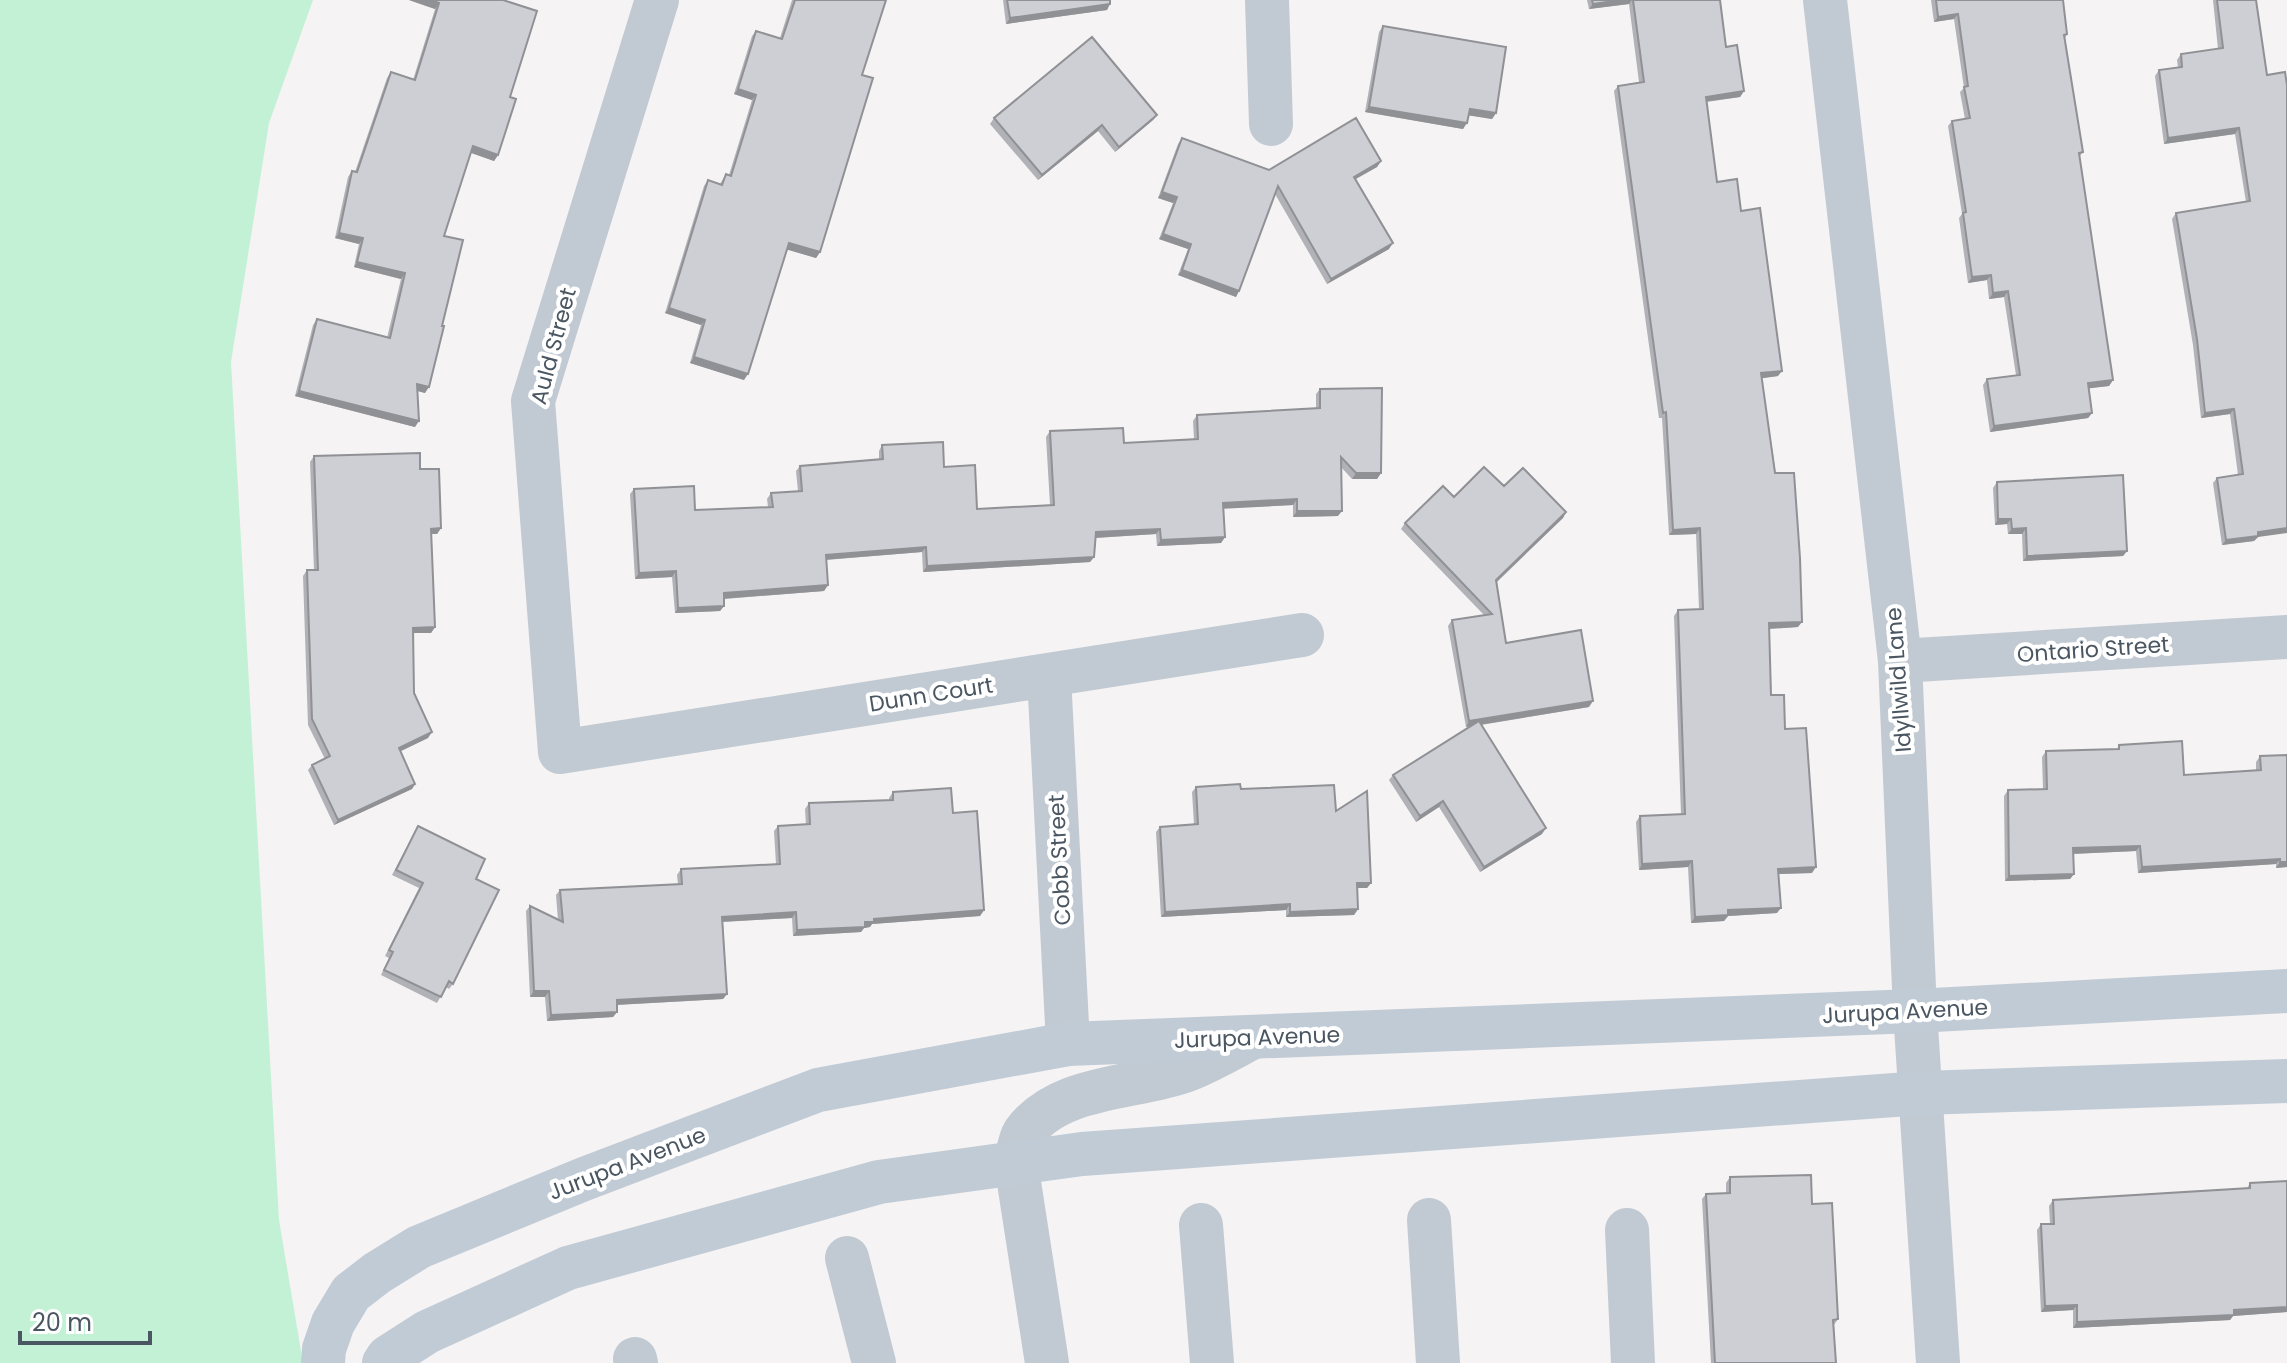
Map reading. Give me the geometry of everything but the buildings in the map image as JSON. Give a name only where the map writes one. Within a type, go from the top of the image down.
[{"type":"main road","name":"Jurupa Avenue","points":[[323,1363],[324,1349],[333,1323],[351,1293],[419,1247],[584,1179],[818,1090],[1068,1044],[1915,1011],[2287,991]]},
{"type":"main road","points":[[384,1363],[388,1357],[427,1332],[568,1268],[879,1182],[1082,1154],[1922,1093],[2287,1081]]},
{"type":"street","name":"Auld Street","points":[[560,752],[533,401],[657,0]]},
{"type":"street","points":[[1267,0],[1271,124]]},
{"type":"street","name":"Idyllwild Lane","points":[[1825,0],[1900,661],[1915,1011],[1938,1363]]},
{"type":"street","name":"Dunn Court","points":[[560,752],[1302,635]]},
{"type":"street","name":"Ontario Street","points":[[1900,661],[2287,637]]},
{"type":"street","name":"Cobb Street","points":[[1049,676],[1068,1044]]},
{"type":"street","points":[[1047,1363],[1016,1163],[1023,1135],[1058,1106],[1100,1090],[1186,1070],[1253,1037]]},
{"type":"street","points":[[1429,1220],[1438,1363]]},
{"type":"street","points":[[1201,1225],[1212,1363]]},
{"type":"street","points":[[1627,1230],[1633,1363]]},
{"type":"street","points":[[847,1258],[874,1363]]},
{"type":"green space","points":[[0,0],[313,0],[269,123],[231,362],[279,1220],[303,1363],[0,1363]]}]
